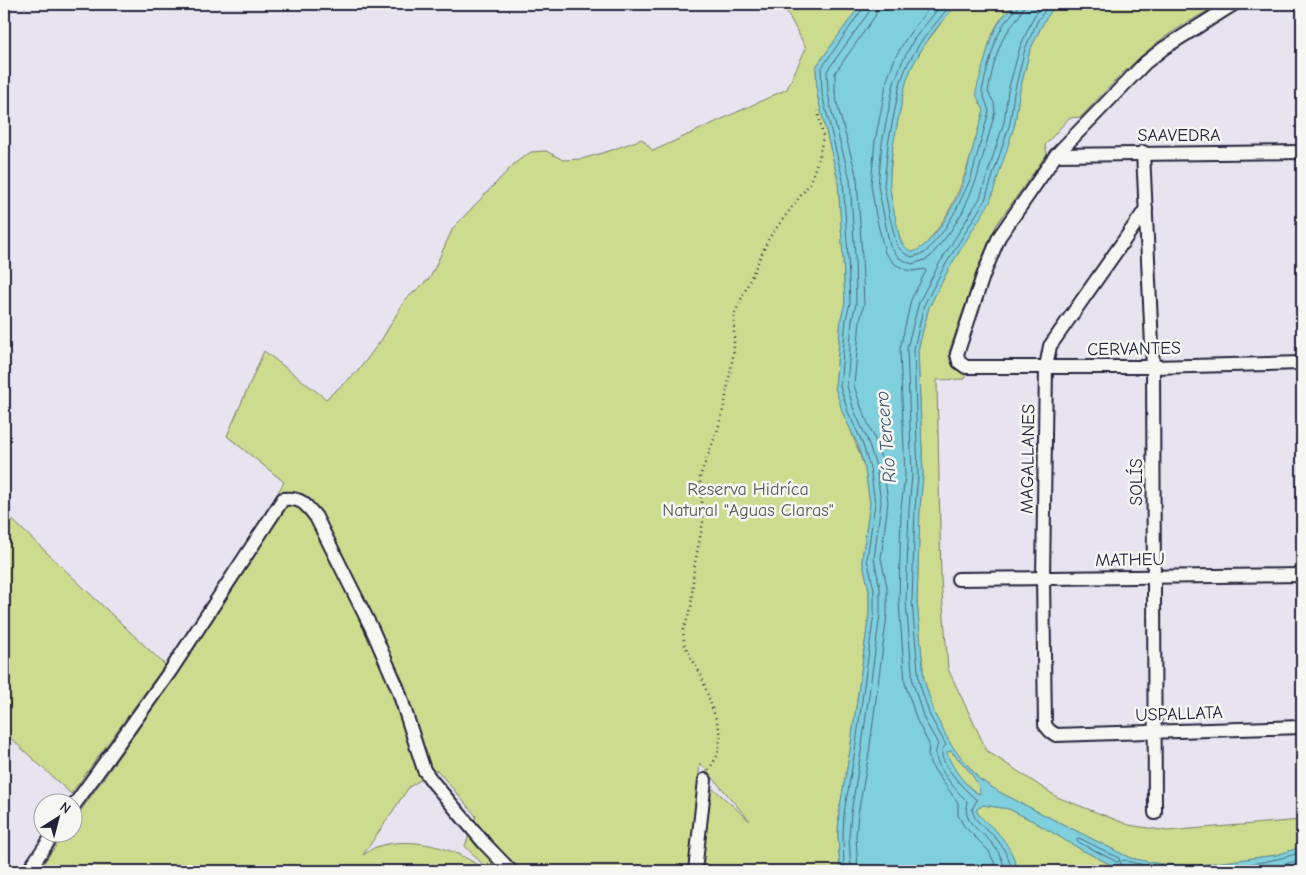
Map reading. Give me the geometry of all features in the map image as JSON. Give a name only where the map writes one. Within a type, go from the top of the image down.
[{"type":"street","points":[[1056,154],[1146,63],[1164,48],[1234,4]]},
{"type":"street","name":"SOLÍS","points":[[1143,152],[1153,366],[1155,812]]},
{"type":"street","name":"SAAVEDRA","points":[[1056,154],[1302,152]]},
{"type":"street","name":"CERVANTES","points":[[1056,154],[1006,226],[994,248],[957,354],[959,362],[966,367],[1302,363]]},
{"type":"street","name":"MAGALLANES","points":[[1056,735],[1045,725],[1043,578],[1046,367],[1050,346],[1146,209]]},
{"type":"street","points":[[82,794],[171,670],[283,499],[295,498],[306,505],[316,516],[372,629],[398,689],[424,770],[485,844],[512,871]]},
{"type":"street","name":"MATHEU","points":[[958,579],[1302,574]]},
{"type":"street","name":"USPALLATA","points":[[1056,735],[1302,727]]},
{"type":"street","points":[[695,871],[704,780]]},
{"type":"street","points":[[28,871],[48,842]]},
{"type":"path","points":[[704,780],[717,756],[721,734],[701,675],[684,644],[683,630],[691,609],[694,568],[703,522],[700,476],[718,429],[725,402],[734,350],[734,315],[768,238],[810,183],[819,157],[823,137],[818,112]]},
{"type":"green space","name":"Reserva Hidríca Natural \"Aguas Claras\"","points":[[785,4],[861,4],[816,67],[817,94],[838,180],[843,257],[845,303],[841,318],[835,387],[865,469],[870,503],[862,559],[869,590],[869,614],[850,751],[839,812],[840,871],[714,871],[715,866],[706,864],[705,871],[700,871],[709,789],[715,790],[750,821],[700,763],[688,871],[489,871],[465,846],[476,816],[437,770],[409,787],[363,855],[376,847],[390,844],[404,842],[419,843],[448,850],[462,856],[486,871],[38,871],[59,842],[82,842],[82,809],[177,674],[285,509],[274,499],[284,482],[227,436],[264,351],[326,399],[358,371],[382,339],[405,300],[430,278],[453,228],[515,163],[531,152],[546,151],[563,160],[582,159],[642,139],[653,151],[787,89],[806,48],[785,8]]},
{"type":"green space","points":[[957,4],[1015,4],[1004,15],[991,38],[984,70],[980,103],[984,110],[970,159],[958,191],[943,221],[933,235],[927,243],[913,252],[906,249],[901,243],[894,213],[889,185],[893,144],[905,85],[912,66],[924,46]]},
{"type":"green space","points":[[1056,4],[1219,4],[1159,41],[1128,68],[1081,117],[1069,118],[1045,145],[1047,154],[997,224],[990,238],[949,352],[951,363],[958,371],[965,375],[965,379],[937,380],[941,579],[948,669],[987,751],[1057,797],[1129,825],[1167,831],[1302,820],[1302,847],[1276,855],[1193,866],[1160,864],[1130,858],[1001,793],[979,779],[951,745],[935,715],[924,680],[917,601],[923,476],[918,350],[929,307],[1015,124],[1019,94],[1030,50],[1043,23]]},
{"type":"green space","points":[[4,512],[165,665],[72,792],[69,792],[4,732]]},
{"type":"green space","points":[[950,751],[973,776],[980,788],[981,794],[965,783],[955,770],[946,752]]},
{"type":"green space","points":[[983,805],[1009,809],[1123,871],[1018,871],[1012,854],[979,816],[976,810]]},
{"type":"water","name":"Río Tercero","points":[[861,4],[957,4],[927,41],[907,78],[893,144],[890,176],[891,198],[900,240],[913,252],[930,240],[938,230],[953,206],[963,183],[984,110],[976,91],[991,38],[1001,19],[1015,4],[1056,4],[1043,23],[1030,50],[1019,94],[1015,124],[990,202],[948,270],[929,307],[918,350],[923,476],[917,601],[924,680],[935,715],[951,745],[979,779],[1001,793],[1130,858],[1160,864],[1194,866],[1276,855],[1302,847],[1302,871],[1123,871],[1009,809],[983,805],[976,810],[1005,842],[1013,856],[1018,871],[840,871],[839,812],[850,751],[869,614],[869,590],[862,559],[870,503],[865,469],[857,443],[843,414],[835,387],[841,318],[845,303],[843,257],[838,180],[817,94],[816,67]],"holes":[[[951,751],[965,765],[977,783],[980,794],[970,788],[960,777],[951,763],[947,752]]]}]
